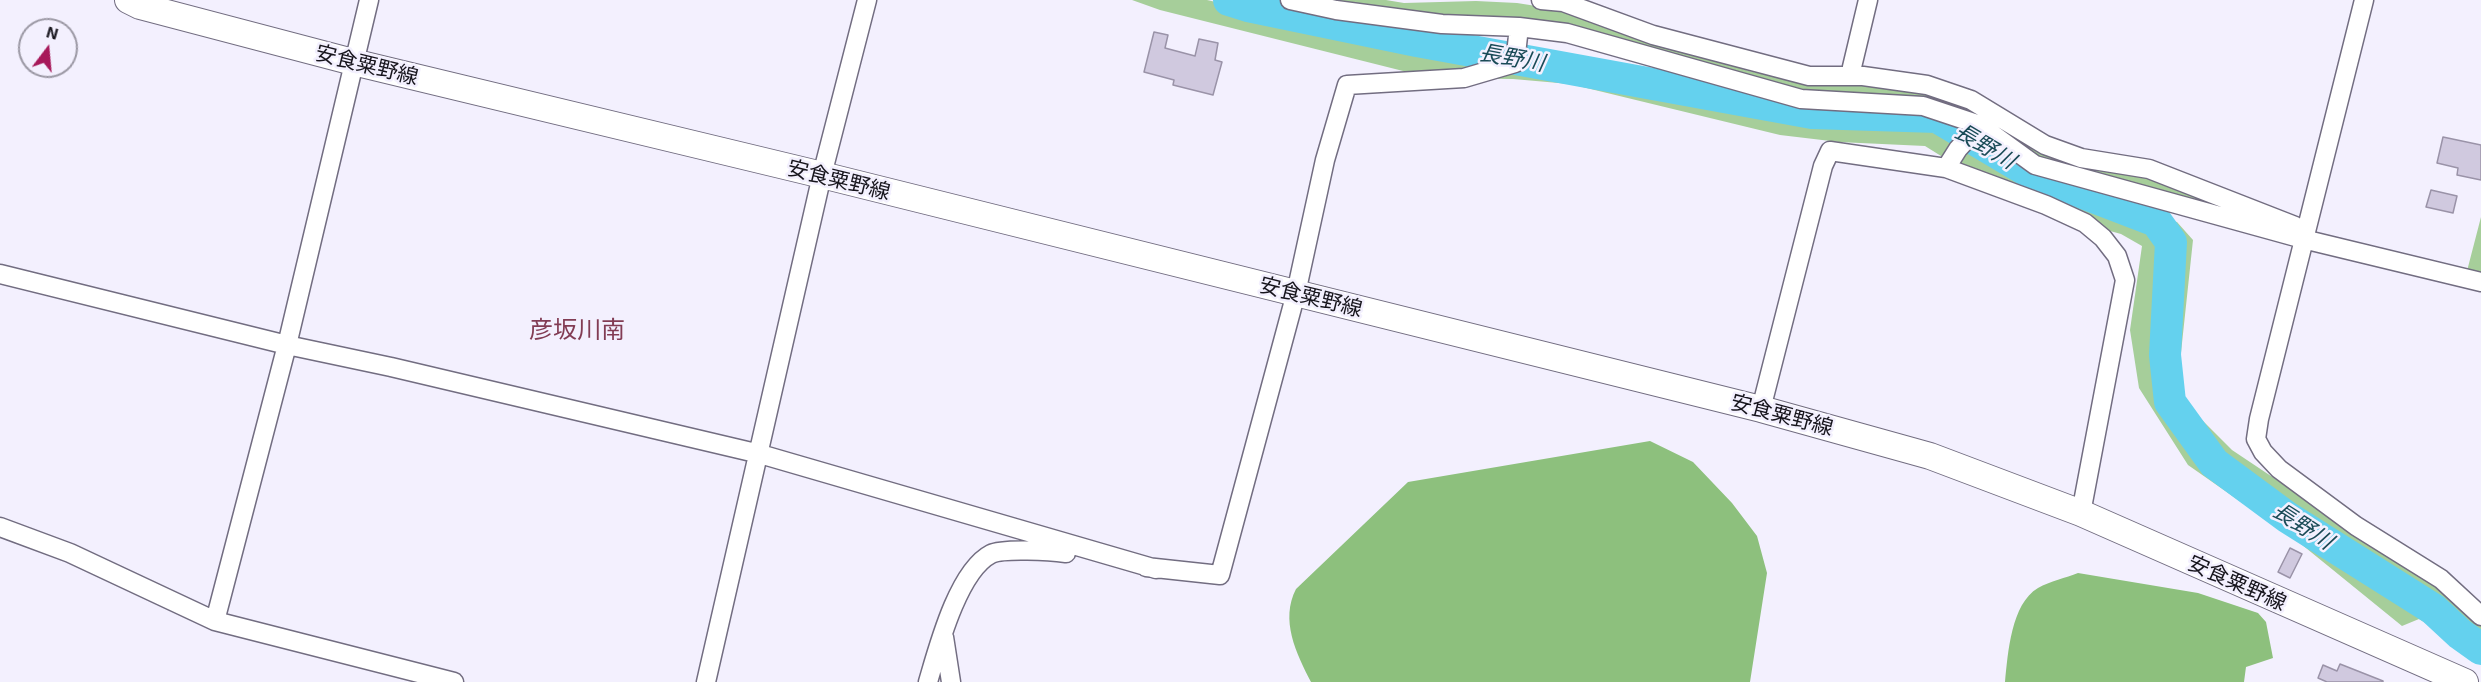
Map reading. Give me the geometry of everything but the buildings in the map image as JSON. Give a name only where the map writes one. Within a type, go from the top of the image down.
[{"type":"main road","name":"安食粟野線","points":[[128,0],[140,6],[353,62],[822,175],[1761,409],[1930,456],[2081,513],[2465,682]]},
{"type":"street","points":[[215,621],[287,345],[369,0]]},
{"type":"street","points":[[706,682],[822,175],[867,0]]},
{"type":"street","points":[[1290,0],[1336,10],[1442,24],[1567,33],[1801,99],[1923,106],[1978,128],[2035,165],[2481,282]]},
{"type":"street","points":[[1541,0],[1563,2],[1653,35],[1809,76],[1863,76],[1927,85],[1971,100],[2045,145],[2081,158],[2149,169],[2304,235]]},
{"type":"street","points":[[1852,67],[1869,0]]},
{"type":"street","points":[[2364,0],[2304,235],[2259,419],[2256,440],[2263,452],[2279,469],[2356,526],[2441,579],[2481,616]]},
{"type":"street","points":[[928,682],[943,629],[974,570],[992,553],[1045,550],[1156,569],[1220,575],[1296,293],[1325,160],[1347,84],[1464,78],[1515,63],[1519,30]]},
{"type":"street","points":[[1946,168],[1958,149],[1978,128]]},
{"type":"street","points":[[1761,409],[1823,166],[1830,151],[1946,168],[2046,205],[2085,223],[2103,238],[2117,256],[2125,280],[2081,513]]},
{"type":"street","points":[[0,274],[287,345],[391,367],[760,454],[1156,569]]},
{"type":"street","points":[[0,527],[70,553],[215,621],[454,682]]},
{"type":"street","points":[[943,629],[951,682]]},
{"type":"green space","points":[[1132,0],[1207,0],[1418,48],[1501,51],[1565,57],[1805,117],[1875,120],[1941,134],[2014,170],[2092,204],[2177,222],[2193,240],[2177,390],[2179,397],[2232,450],[2446,593],[2481,625],[2481,658],[2419,619],[2402,626],[2301,544],[2188,465],[2139,388],[2130,330],[2142,246],[2121,234],[2023,207],[1925,146],[1839,142],[1780,135],[1570,84],[1513,79],[1431,78],[1160,10]]},
{"type":"green space","points":[[1334,0],[1386,0],[1404,3],[1476,1],[1517,3],[1555,9],[1749,71],[1810,85],[1877,85],[1919,89],[1958,101],[1996,121],[2285,228],[2045,163],[1973,117],[1802,94],[1570,29],[1511,17],[1470,22]]},
{"type":"green space","points":[[2481,217],[2481,274],[2467,271]]},
{"type":"green space","points":[[1650,441],[1693,462],[1732,503],[1757,536],[1767,573],[1750,682],[1311,682],[1295,648],[1290,624],[1291,601],[1296,589],[1408,482]]},
{"type":"green space","points":[[2078,573],[2198,593],[2258,613],[2266,622],[2273,658],[2246,667],[2244,682],[2005,682],[2012,630],[2022,605],[2038,588]]},
{"type":"waterway","name":"長野川","points":[[1229,0],[1248,6],[1417,41],[1812,113],[1937,117],[2031,173],[2156,221],[2171,242],[2165,355],[2170,402],[2214,463],[2287,517],[2433,609],[2460,634],[2481,649]]},
{"type":"district","name":"彦坂川南","points":[[577,330]]}]
